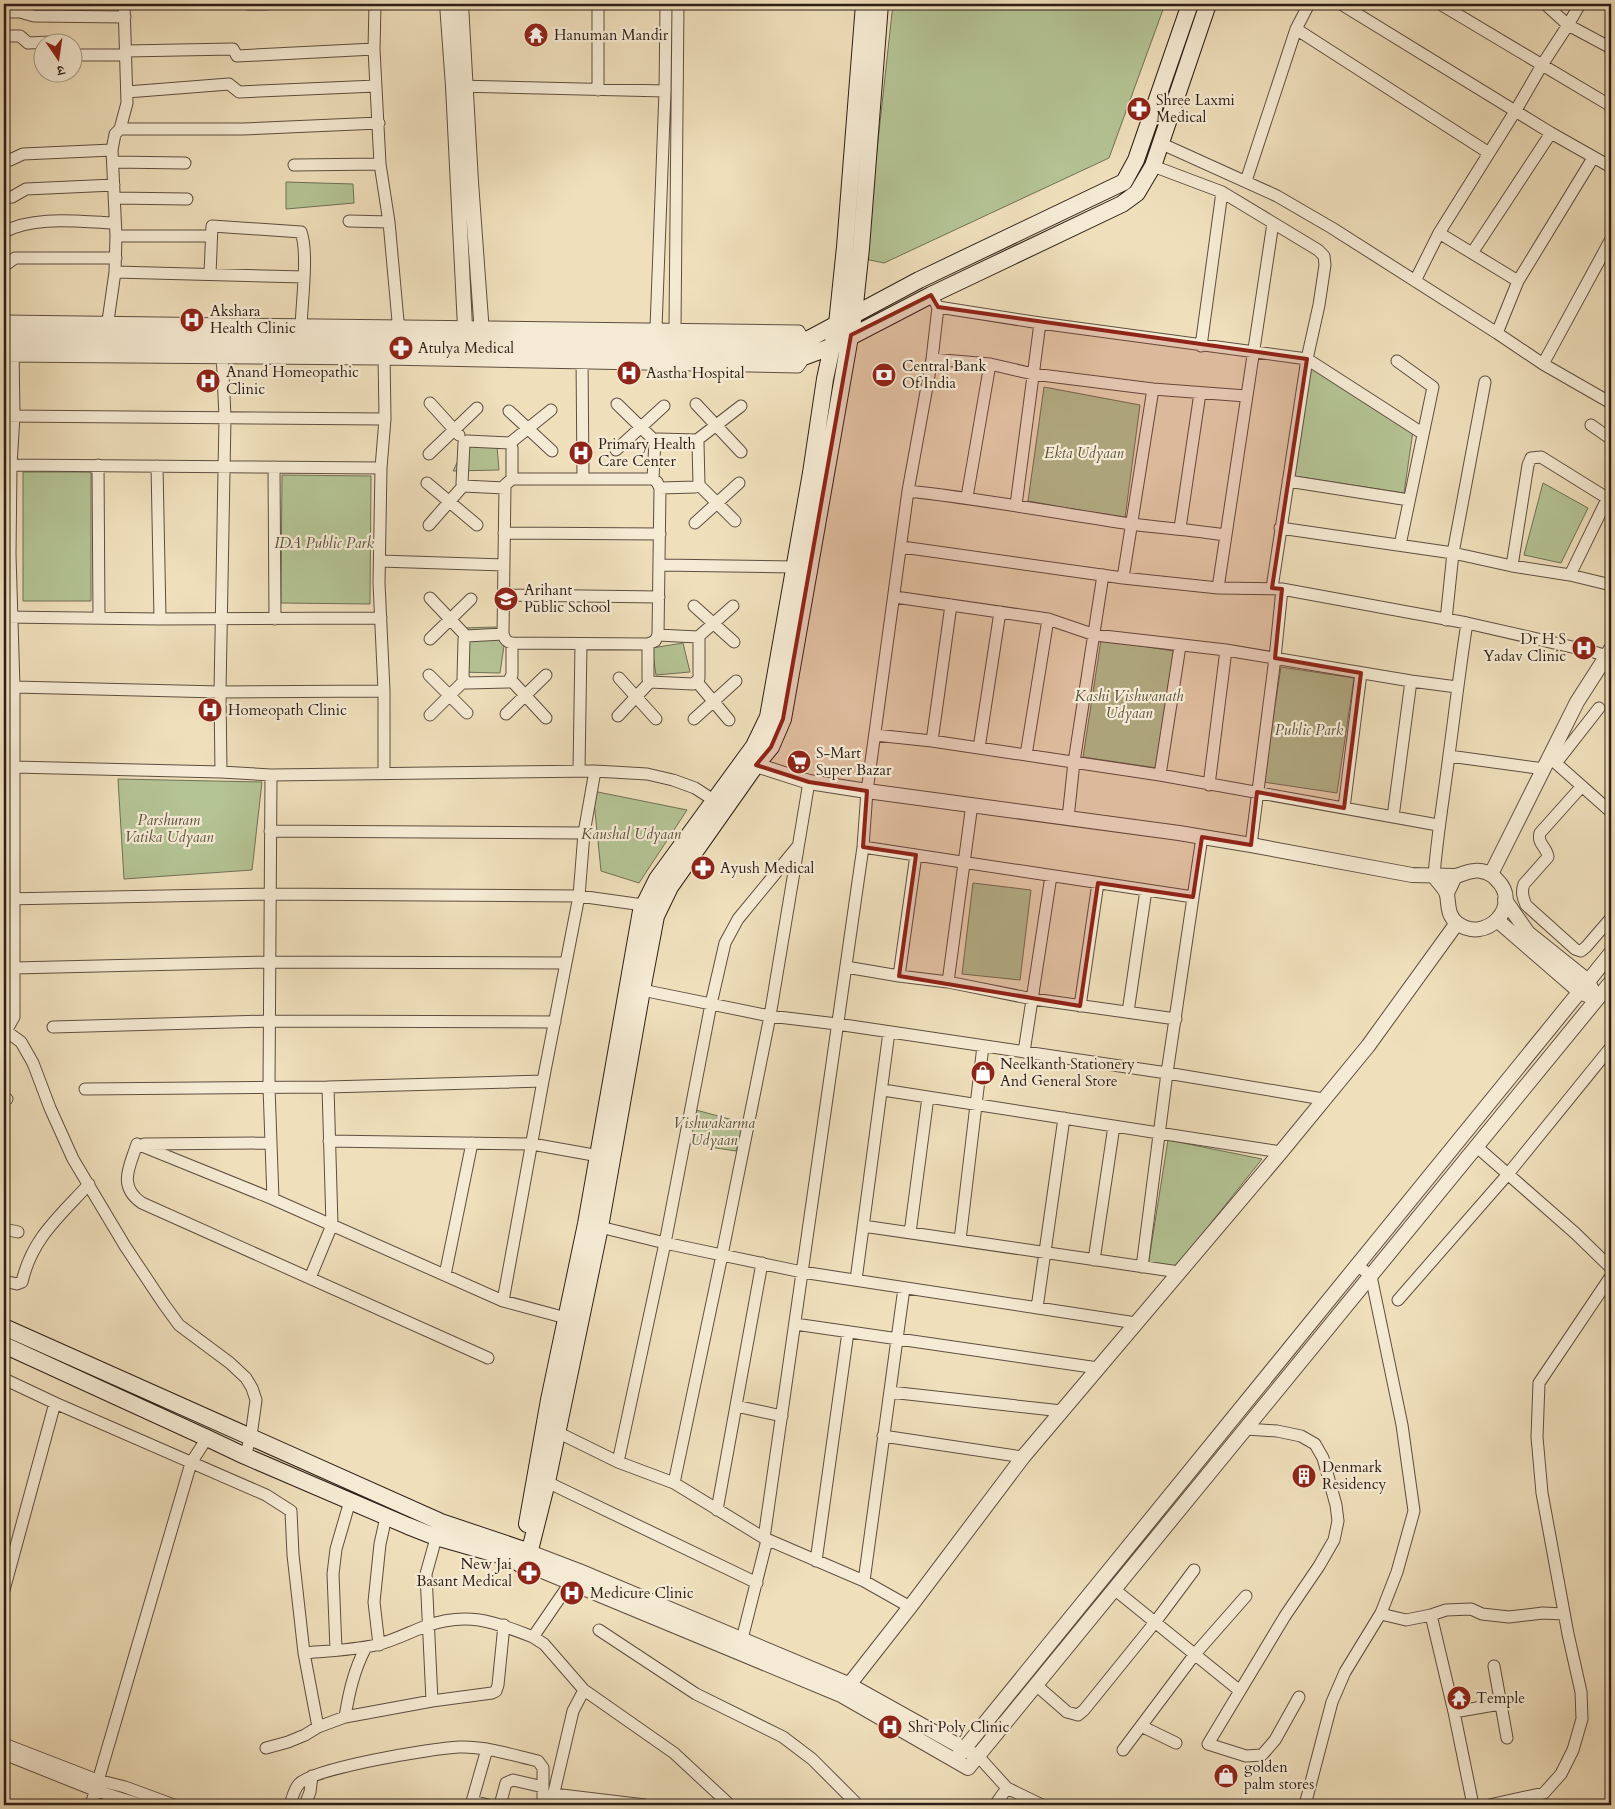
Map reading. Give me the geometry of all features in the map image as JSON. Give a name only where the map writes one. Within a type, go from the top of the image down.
[{"type":"main road","points":[[525,1554],[528,1515],[549,1400],[586,1224],[643,905],[657,879],[754,746],[768,716],[837,324],[864,4]]},
{"type":"main road","points":[[525,1554],[547,1482],[600,1227],[656,916],[670,887],[756,765],[771,747],[783,719],[854,314],[880,4]]},
{"type":"main road","points":[[7,346],[107,333],[301,329],[399,331],[482,338],[674,338],[805,349],[837,324],[854,314],[928,276],[1124,182],[1136,160],[1190,4]]},
{"type":"main road","points":[[482,338],[582,357],[805,349],[832,346],[851,335],[934,301],[1122,204],[1137,193],[1153,166],[1208,4]]},
{"type":"main road","points":[[107,333],[222,352],[384,354],[465,337]]},
{"type":"main road","points":[[4,1327],[251,1436],[439,1529]]},
{"type":"main road","points":[[4,1345],[245,1456],[386,1517],[439,1529],[525,1554]]},
{"type":"street","points":[[4,321],[107,333],[116,258],[112,150],[114,134],[120,129],[127,103],[124,4]]},
{"type":"street","points":[[248,4],[267,4]]},
{"type":"street","points":[[375,4],[374,49],[380,164],[389,222],[399,331]]},
{"type":"street","points":[[447,4],[460,86],[471,182],[482,338],[656,328],[798,331],[805,349]]},
{"type":"street","points":[[461,4],[460,86],[465,337]]},
{"type":"street","points":[[598,4],[598,90]]},
{"type":"street","points":[[656,328],[665,91],[666,4]]},
{"type":"street","points":[[674,328],[678,4]]},
{"type":"street","points":[[1246,181],[1296,30],[1309,4]]},
{"type":"street","points":[[1341,4],[1551,133],[1611,167]]},
{"type":"street","points":[[1440,4],[1460,9],[1542,65],[1611,106]]},
{"type":"street","points":[[1545,4],[1568,25],[1611,48]]},
{"type":"street","points":[[1415,281],[1439,233],[1580,4]]},
{"type":"street","points":[[4,12],[20,12],[34,16],[125,17]]},
{"type":"street","points":[[1296,30],[1489,153]]},
{"type":"street","points":[[4,36],[20,36],[28,43],[32,43]]},
{"type":"street","points":[[82,55],[233,49],[237,56],[374,49]]},
{"type":"street","points":[[126,92],[229,84],[239,92],[376,86]]},
{"type":"street","points":[[460,86],[665,91]]},
{"type":"street","points":[[120,129],[243,129],[378,123]]},
{"type":"street","points":[[1472,253],[1551,133]]},
{"type":"street","points":[[1160,143],[1277,196],[1415,281],[1543,364],[1611,404]]},
{"type":"street","points":[[4,161],[23,154],[112,150]]},
{"type":"street","points":[[1497,333],[1518,281],[1593,158]]},
{"type":"street","points":[[112,162],[185,163]]},
{"type":"street","points":[[294,165],[380,164]]},
{"type":"street","points":[[1153,166],[1222,192],[1318,250],[1325,260],[1280,528],[1275,658],[1251,845]]},
{"type":"street","points":[[4,198],[12,197],[26,189],[114,185]]},
{"type":"street","points":[[1201,346],[1222,192]]},
{"type":"street","points":[[114,198],[187,199]]},
{"type":"street","points":[[349,220],[389,222]]},
{"type":"street","points":[[4,232],[14,226],[32,221],[115,223]]},
{"type":"street","points":[[1218,588],[1273,223]]},
{"type":"street","points":[[210,274],[212,226],[301,232],[304,238],[301,329]]},
{"type":"street","points":[[1439,233],[1518,281]]},
{"type":"street","points":[[116,236],[211,236]]},
{"type":"street","points":[[1543,364],[1611,239]]},
{"type":"street","points":[[4,266],[15,258],[116,258]]},
{"type":"street","points":[[115,272],[304,277]]},
{"type":"street","points":[[741,1646],[766,1539],[836,1024],[863,848],[867,791],[902,547],[908,491],[932,359],[934,301],[1040,323],[1307,359],[1422,433]]},
{"type":"street","points":[[1016,505],[1040,323]]},
{"type":"street","points":[[221,772],[220,692],[225,468],[222,352],[7,346],[11,465],[7,555],[8,617],[14,687],[14,767],[9,899],[14,968],[14,1017],[5,1031],[21,1042],[32,1063],[73,1159],[125,1246],[180,1325],[230,1363],[246,1378],[256,1400],[251,1436],[245,1456]]},
{"type":"street","points":[[384,772],[384,690],[380,561],[381,468],[385,420],[384,354],[582,357],[584,479]]},
{"type":"street","points":[[932,359],[990,364],[1032,374],[1152,389],[1246,396]]},
{"type":"street","points":[[1397,361],[1433,387],[1400,545]]},
{"type":"street","points":[[967,497],[990,364]]},
{"type":"street","points":[[1446,620],[1453,553],[1485,382]]},
{"type":"street","points":[[1122,578],[1152,389]]},
{"type":"street","points":[[1180,528],[1200,393]]},
{"type":"street","points":[[430,403],[465,442],[510,443],[551,410]]},
{"type":"street","points":[[510,443],[512,448],[504,533],[503,634],[509,643],[648,644],[655,641],[658,635],[660,534],[655,441],[617,404]]},
{"type":"street","points":[[696,404],[741,452]]},
{"type":"street","points":[[616,450],[664,406]]},
{"type":"street","points":[[655,441],[658,439],[697,440],[741,406]]},
{"type":"street","points":[[429,454],[477,408]]},
{"type":"street","points":[[509,410],[552,451]]},
{"type":"street","points":[[9,416],[385,420]]},
{"type":"street","points":[[1591,425],[1611,439]]},
{"type":"street","points":[[697,440],[699,485],[735,521]]},
{"type":"street","points":[[463,486],[463,445],[465,442]]},
{"type":"street","points":[[1512,566],[1528,465],[1531,458],[1541,457],[1609,495],[1570,575]]},
{"type":"street","points":[[11,465],[381,468]]},
{"type":"street","points":[[98,466],[99,618]]},
{"type":"street","points":[[157,466],[160,619]]},
{"type":"street","points":[[274,467],[276,619]]},
{"type":"street","points":[[429,526],[463,486],[584,479],[695,487],[699,485]]},
{"type":"street","points":[[1288,481],[1409,500]]},
{"type":"street","points":[[427,483],[477,525]]},
{"type":"street","points":[[695,523],[739,483]]},
{"type":"street","points":[[908,491],[967,497],[1132,524],[1180,528],[1225,535]]},
{"type":"street","points":[[1280,528],[1453,553],[1512,566],[1570,575],[1611,585]]},
{"type":"street","points":[[504,533],[660,534]]},
{"type":"street","points":[[902,547],[1122,578],[1218,588],[1277,588],[1467,623],[1594,652],[1609,652]]},
{"type":"street","points":[[380,561],[504,564]]},
{"type":"street","points":[[659,565],[795,567]]},
{"type":"street","points":[[1068,818],[1074,762],[1103,575]]},
{"type":"street","points":[[504,595],[659,597]]},
{"type":"street","points":[[895,597],[1048,619],[1095,635],[1226,650],[1457,687]]},
{"type":"street","points":[[430,598],[466,636],[503,634]]},
{"type":"street","points":[[430,639],[471,599]]},
{"type":"street","points":[[932,741],[951,605]]},
{"type":"street","points":[[694,606],[734,642]]},
{"type":"street","points":[[658,635],[698,637],[734,606]]},
{"type":"street","points":[[980,748],[1000,612]]},
{"type":"street","points":[[8,617],[160,619],[381,618]]},
{"type":"street","points":[[1026,755],[1048,619]]},
{"type":"street","points":[[1447,893],[1434,876],[1438,825],[1467,623]]},
{"type":"street","points":[[464,681],[464,639],[466,636]]},
{"type":"street","points":[[618,716],[650,682],[693,684],[697,682],[699,680],[698,637]]},
{"type":"street","points":[[512,643],[510,679],[546,718]]},
{"type":"street","points":[[578,770],[581,644]]},
{"type":"street","points":[[648,644],[648,680],[650,682]]},
{"type":"street","points":[[1160,775],[1180,646]]},
{"type":"street","points":[[1209,785],[1226,650]]},
{"type":"street","points":[[1491,874],[1550,763],[1577,702],[1609,652]]},
{"type":"street","points":[[1344,808],[1362,673]]},
{"type":"street","points":[[430,675],[467,713]]},
{"type":"street","points":[[506,714],[546,675]]},
{"type":"street","points":[[619,678],[656,718]]},
{"type":"street","points":[[464,681],[468,683],[504,683],[510,679]]},
{"type":"street","points":[[430,715],[464,681]]},
{"type":"street","points":[[694,719],[736,681]]},
{"type":"street","points":[[1393,816],[1411,681]]},
{"type":"street","points":[[697,682],[729,720]]},
{"type":"street","points":[[14,687],[220,692],[384,690]]},
{"type":"street","points":[[1550,763],[1599,708]]},
{"type":"street","points":[[875,735],[932,741],[1160,775],[1438,825]]},
{"type":"street","points":[[1449,756],[1550,763],[1582,786],[1611,812]]},
{"type":"street","points":[[756,765],[809,782],[1202,837],[1412,875],[1455,876],[1472,870],[1483,871],[1491,874],[1501,884],[1506,896],[1505,906],[1492,925],[1482,929],[1470,929],[1457,923],[1451,916],[1447,905],[1447,893],[1455,876]]},
{"type":"street","points":[[14,767],[270,775],[578,770],[647,774],[673,780],[695,788],[715,801]]},
{"type":"street","points":[[503,1301],[579,896],[584,833],[595,771]]},
{"type":"street","points":[[270,775],[269,1088],[272,1199]]},
{"type":"street","points":[[674,1483],[770,1016],[809,782]]},
{"type":"street","points":[[1582,786],[1540,833],[1538,838],[1540,844],[1547,851],[1548,857],[1524,884],[1522,890],[1523,898],[1526,905],[1575,949],[1581,950],[1586,947],[1611,918]]},
{"type":"street","points":[[948,982],[972,804]]},
{"type":"street","points":[[270,831],[584,833]]},
{"type":"street","points":[[1142,1267],[1161,1133],[1167,1073],[1202,837]]},
{"type":"street","points":[[618,1462],[665,1243],[710,1004],[725,943],[738,919],[799,844]]},
{"type":"street","points":[[863,848],[1193,897]]},
{"type":"street","points":[[899,976],[916,855]]},
{"type":"street","points":[[1024,1052],[1051,876]]},
{"type":"street","points":[[1080,1006],[1098,883]]},
{"type":"street","points":[[1128,1012],[1146,890]]},
{"type":"street","points":[[9,899],[269,894],[579,896],[643,905]]},
{"type":"street","points":[[1505,900],[1528,933],[1597,999]]},
{"type":"street","points":[[1497,920],[1584,987]]},
{"type":"street","points":[[845,1689],[910,1607],[1023,1457],[1281,1152],[1368,1046],[1457,923]]},
{"type":"street","points":[[955,1760],[1611,953]]},
{"type":"street","points":[[14,968],[269,962],[566,964]]},
{"type":"street","points":[[846,967],[948,982],[1033,999],[1176,1019]]},
{"type":"street","points":[[968,1768],[1611,982]]},
{"type":"street","points":[[642,990],[770,1016],[1167,1073],[1323,1099]]},
{"type":"street","points":[[53,1027],[269,1021],[555,1022]]},
{"type":"street","points":[[856,1280],[883,1090],[889,1032]]},
{"type":"street","points":[[960,1240],[983,1046]]},
{"type":"street","points":[[1398,1300],[1508,1174],[1611,1047]]},
{"type":"street","points":[[85,1089],[328,1087],[543,1081]]},
{"type":"street","points":[[310,1278],[332,1225],[328,1087]]},
{"type":"street","points":[[883,1090],[1281,1152]]},
{"type":"street","points":[[910,1233],[928,1097]]},
{"type":"street","points":[[1037,1308],[1064,1118]]},
{"type":"street","points":[[1094,1260],[1114,1126]]},
{"type":"street","points":[[329,1140],[532,1144],[598,1156]]},
{"type":"street","points":[[138,1144],[270,1143]]},
{"type":"street","points":[[445,1275],[472,1143]]},
{"type":"street","points":[[138,1144],[272,1199],[503,1301],[566,1318]]},
{"type":"street","points":[[138,1144],[126,1176],[134,1198],[488,1358]]},
{"type":"street","points":[[1476,1146],[1575,1233],[1611,1268]]},
{"type":"street","points":[[4,1281],[16,1284],[22,1282],[34,1247],[89,1184]]},
{"type":"street","points":[[863,1226],[1179,1272]]},
{"type":"street","points":[[600,1227],[802,1272],[1136,1323]]},
{"type":"street","points":[[4,1229],[18,1232]]},
{"type":"street","points":[[717,1510],[762,1264]]},
{"type":"street","points":[[1305,1805],[1332,1702],[1345,1672],[1381,1614],[1397,1572],[1414,1510],[1402,1424],[1371,1276],[1357,1265]]},
{"type":"street","points":[[1489,1805],[1544,1793],[1560,1774],[1573,1750],[1582,1719],[1582,1707],[1542,1493],[1537,1437],[1539,1383],[1611,1276]]},
{"type":"street","points":[[864,1581],[904,1288]]},
{"type":"street","points":[[795,1324],[1098,1368]]},
{"type":"street","points":[[816,1561],[848,1332]]},
{"type":"street","points":[[4,1379],[266,1495],[292,1511],[293,1556],[304,1653],[318,1726]]},
{"type":"street","points":[[890,1392],[1062,1411]]},
{"type":"street","points":[[4,1590],[55,1403]]},
{"type":"street","points":[[736,1406],[782,1416]]},
{"type":"street","points":[[1246,1429],[1276,1430],[1301,1436],[1315,1444],[1323,1458],[1336,1505],[1338,1520],[1334,1540],[1319,1566],[1285,1616],[1208,1744],[1246,1756],[1262,1755],[1275,1740],[1299,1697]]},
{"type":"street","points":[[557,1432],[618,1462],[674,1483],[766,1539],[864,1581],[910,1607]]},
{"type":"street","points":[[883,1436],[1023,1457]]},
{"type":"street","points":[[91,1805],[191,1463],[207,1438]]},
{"type":"street","points":[[547,1482],[757,1583]]},
{"type":"street","points":[[336,1650],[332,1574],[336,1549],[350,1501]]},
{"type":"street","points":[[379,1645],[374,1594],[380,1544],[386,1517]]},
{"type":"street","points":[[432,1701],[426,1574],[439,1529]]},
{"type":"street","points":[[525,1554],[570,1583],[741,1646],[845,1689],[978,1756],[1006,1788],[1042,1805]]},
{"type":"street","points":[[525,1554],[579,1570],[741,1646]]},
{"type":"street","points":[[1036,1685],[1067,1712],[1078,1715],[1156,1621],[1194,1570]]},
{"type":"street","points":[[533,1637],[570,1583]]},
{"type":"street","points":[[1114,1589],[1156,1621],[1240,1691]]},
{"type":"street","points":[[1123,1750],[1195,1654],[1246,1596]]},
{"type":"street","points":[[1381,1614],[1406,1620],[1446,1610],[1464,1609],[1471,1609],[1482,1614],[1509,1617],[1543,1613],[1564,1614]]},
{"type":"street","points":[[1431,1615],[1454,1712],[1473,1805]]},
{"type":"street","points":[[304,1653],[379,1645],[429,1625],[463,1619],[482,1619],[504,1625],[533,1637],[544,1644],[584,1690],[674,1753],[730,1805]]},
{"type":"street","points":[[266,1748],[305,1736],[318,1726],[345,1717],[496,1691],[504,1625]]},
{"type":"street","points":[[599,1630],[696,1694],[783,1737],[812,1759],[858,1805]]},
{"type":"street","points":[[345,1717],[349,1689],[366,1647]]},
{"type":"street","points":[[1494,1666],[1507,1738]]},
{"type":"street","points":[[845,1689],[968,1768],[994,1775]]},
{"type":"street","points":[[584,1690],[573,1711],[552,1800],[645,1805]]},
{"type":"street","points":[[1454,1712],[1500,1704]]},
{"type":"street","points":[[988,1719],[1000,1729]]},
{"type":"street","points":[[1141,1726],[1176,1743]]},
{"type":"street","points":[[4,1744],[142,1805]]},
{"type":"street","points":[[290,1805],[298,1784],[312,1776],[356,1764],[459,1748],[487,1749],[538,1761],[543,1768],[543,1805]]},
{"type":"street","points":[[487,1749],[472,1803],[488,1805]]},
{"type":"street","points":[[4,1754],[96,1785],[125,1787],[174,1805]]},
{"type":"street","points":[[305,1805],[310,1792],[312,1776]]},
{"type":"street","points":[[500,1805],[506,1783],[513,1780],[543,1787]]},
{"type":"street","points":[[995,1805],[1006,1788]]},
{"type":"highlighted area","points":[[931,295],[938,307],[1307,359],[1272,588],[1282,589],[1275,658],[1361,673],[1344,808],[1257,792],[1251,845],[1202,837],[1193,897],[1098,883],[1080,1006],[899,976],[916,855],[863,847],[867,791],[809,782],[756,765],[771,747],[783,719],[851,335]]},
{"type":"green space","points":[[893,4],[1165,4],[1109,158],[884,263],[865,259]]},
{"type":"green space","points":[[286,182],[353,184],[354,203],[286,209]]},
{"type":"green space","points":[[1308,364],[1413,431],[1404,493],[1294,476]]},
{"type":"green space","name":"Ekta Udyaan","points":[[1044,387],[1140,405],[1125,518],[1028,501]]},
{"type":"green space","points":[[469,438],[497,446],[499,470],[453,471]]},
{"type":"green space","points":[[23,472],[91,472],[91,601],[23,601]]},
{"type":"green space","name":"IDA Public Park","points":[[282,475],[371,476],[370,604],[281,603]]},
{"type":"green space","points":[[1543,483],[1588,508],[1561,563],[1524,555]]},
{"type":"green space","points":[[496,627],[496,638],[505,639],[500,673],[458,672],[461,628]]},
{"type":"green space","name":"Kashi Vishwanath Udyaan","points":[[1101,640],[1174,651],[1157,768],[1083,757]]},
{"type":"green space","points":[[683,643],[690,672],[656,675],[652,648]]},
{"type":"green space","name":"Public Park","points":[[1281,667],[1354,678],[1337,793],[1263,782]]},
{"type":"green space","name":"Parshuram Vatika Udyaan","points":[[118,779],[262,782],[252,870],[124,879]]},
{"type":"green space","name":"Kaushal Udyaan","points":[[593,791],[687,810],[639,883],[601,871]]},
{"type":"green space","points":[[973,883],[1031,890],[1020,980],[962,974]]},
{"type":"green space","name":"Vishwakarma Udyaan","points":[[696,1110],[744,1123],[736,1151],[690,1144]]},
{"type":"green space","points":[[1168,1140],[1262,1159],[1175,1268],[1148,1266]]},
{"type":"place","name":"Hanuman Mandir","points":[[536,35]]},
{"type":"place","name":"Shree Laxmi Medical","points":[[1139,109]]},
{"type":"place","name":"Akshara Health Clinic","points":[[192,320]]},
{"type":"place","name":"Atulya Medical","points":[[401,348]]},
{"type":"place","name":"Aastha Hospital","points":[[629,373]]},
{"type":"place","name":"Central Bank Of India","points":[[884,375]]},
{"type":"place","name":"Anand Homeopathic Clinic","points":[[208,381]]},
{"type":"place","name":"Primary Health Care Center","points":[[581,453]]},
{"type":"place","name":"Arihant Public School","points":[[506,599]]},
{"type":"place","name":"Dr H S Yadav Clinic","points":[[1584,648]]},
{"type":"place","name":"Homeopath Clinic","points":[[210,710]]},
{"type":"place","name":"S-Mart Super Bazar","points":[[799,762]]},
{"type":"place","name":"Ayush Medical","points":[[703,868]]},
{"type":"place","name":"Neelkanth Stationery And General Store","points":[[983,1073]]},
{"type":"place","name":"Denmark Residency","points":[[1304,1476]]},
{"type":"place","name":"New Jai Basant Medical","points":[[529,1573]]},
{"type":"place","name":"Medicure Clinic","points":[[572,1593]]},
{"type":"place","name":"Temple","points":[[1459,1698]]},
{"type":"place","name":"Shri Poly Clinic","points":[[890,1727]]},
{"type":"place","name":"golden palm stores","points":[[1226,1776]]}]
